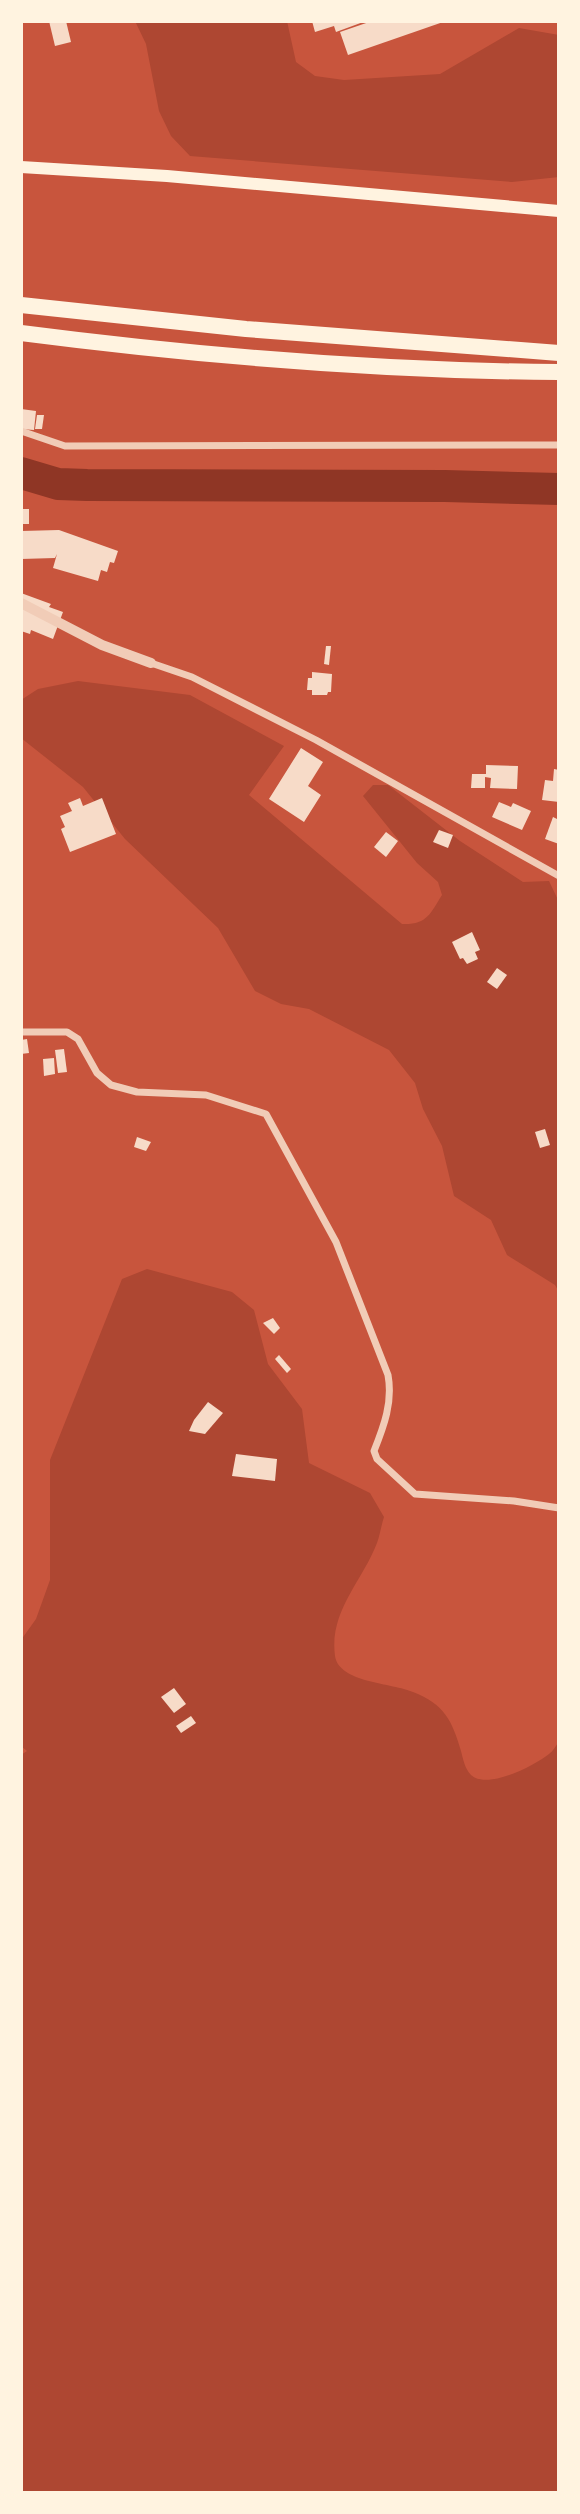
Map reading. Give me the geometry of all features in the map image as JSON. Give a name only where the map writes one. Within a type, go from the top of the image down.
[{"type":"highway","points":[[21,305],[259,331],[559,353]]},
{"type":"highway","points":[[21,333],[111,345],[250,358],[395,368],[559,372]]},
{"type":"main road","points":[[21,167],[167,176],[559,211]]},
{"type":"street","points":[[21,432],[65,446],[559,444]]},
{"type":"street","points":[[21,603],[102,645],[192,677],[316,740],[559,876]]},
{"type":"street","points":[[21,1032],[67,1032],[78,1039],[97,1073],[111,1085],[137,1092],[206,1095],[266,1114],[335,1241],[388,1375],[391,1391],[384,1426],[374,1451],[377,1459],[415,1494],[514,1501],[559,1508]]},
{"type":"shaded area","points":[[135,21],[287,21],[296,62],[315,76],[344,80],[440,74],[519,28],[559,35],[559,177],[512,182],[190,156],[171,136],[159,111],[146,44]]},
{"type":"shaded area","points":[[78,681],[190,695],[284,746],[249,795],[402,924],[417,923],[427,917],[442,895],[438,882],[417,863],[363,796],[373,785],[388,785],[460,841],[523,882],[549,881],[559,902],[559,1292],[555,1285],[507,1255],[491,1220],[454,1196],[442,1146],[423,1109],[415,1083],[389,1050],[309,1009],[281,1004],[255,991],[218,928],[125,839],[83,787],[21,738],[21,700],[38,689]]},
{"type":"shaded area","points":[[147,1269],[232,1292],[254,1310],[268,1364],[302,1409],[309,1463],[370,1493],[384,1517],[371,1557],[348,1597],[337,1625],[334,1640],[335,1656],[339,1665],[356,1677],[404,1689],[432,1702],[450,1722],[467,1770],[478,1779],[499,1778],[522,1770],[549,1754],[559,1741],[559,2493],[21,2493],[21,1755],[27,1751],[21,1746],[21,1640],[36,1619],[50,1580],[50,1460],[122,1279]]},
{"type":"building","points":[[49,21],[66,21],[71,42],[55,46]]},
{"type":"building","points":[[312,21],[366,21],[336,32],[334,26],[315,32]]},
{"type":"building","points":[[372,21],[446,21],[348,55],[340,32]]},
{"type":"building","points":[[21,409],[36,411],[34,430],[21,429]]},
{"type":"building","points":[[37,415],[44,415],[42,429],[35,429]]},
{"type":"building","points":[[21,509],[29,509],[29,524],[21,524]]},
{"type":"building","points":[[59,530],[118,551],[107,572],[101,570],[98,581],[53,568],[57,554],[55,558],[21,559],[21,531]]},
{"type":"building","points":[[21,593],[51,604],[49,607],[63,612],[53,639],[31,630],[30,634],[21,631]]},
{"type":"building","points":[[326,646],[331,646],[329,665],[324,664]]},
{"type":"building","points":[[312,672],[332,674],[331,692],[327,695],[312,695],[312,690],[307,690],[308,678],[312,678]]},
{"type":"building","points":[[301,748],[323,762],[308,786],[321,795],[304,822],[269,799]]},
{"type":"building","points":[[486,765],[518,766],[517,789],[490,788],[491,778],[485,777],[485,788],[471,788],[472,774],[486,774]]},
{"type":"building","points":[[554,769],[559,770],[559,802],[542,800],[545,780],[553,781]]},
{"type":"building","points":[[80,798],[83,806],[102,798],[116,834],[70,852],[61,829],[65,827],[60,816],[72,811],[68,803]]},
{"type":"building","points":[[499,802],[511,807],[513,803],[531,811],[522,830],[492,817]]},
{"type":"building","points":[[553,817],[559,820],[559,844],[545,839]]},
{"type":"building","points":[[439,830],[453,835],[448,848],[433,842]]},
{"type":"building","points":[[386,832],[398,841],[386,857],[374,847]]},
{"type":"building","points":[[472,932],[480,950],[475,952],[478,959],[467,964],[463,958],[460,959],[452,942]]},
{"type":"building","points":[[497,968],[507,975],[497,989],[487,982]]},
{"type":"building","points":[[27,1039],[29,1053],[21,1054],[21,1040]]},
{"type":"building","points":[[64,1049],[67,1072],[58,1073],[55,1050]]},
{"type":"building","points":[[54,1058],[55,1074],[44,1076],[43,1059]]},
{"type":"building","points":[[545,1129],[550,1145],[540,1148],[535,1132]]},
{"type":"building","points":[[137,1137],[151,1142],[146,1151],[134,1147]]},
{"type":"building","points":[[273,1318],[280,1328],[274,1334],[263,1323]]},
{"type":"building","points":[[279,1355],[291,1369],[287,1373],[275,1359]]},
{"type":"building","points":[[208,1402],[223,1413],[205,1434],[189,1431],[194,1420]]},
{"type":"building","points":[[236,1454],[277,1459],[275,1481],[232,1476]]},
{"type":"building","points":[[174,1688],[186,1704],[174,1713],[161,1697]]},
{"type":"building","points":[[191,1716],[196,1723],[181,1733],[176,1726]]},
{"type":"waterway","points":[[21,473],[58,484],[87,485],[559,489]]}]
